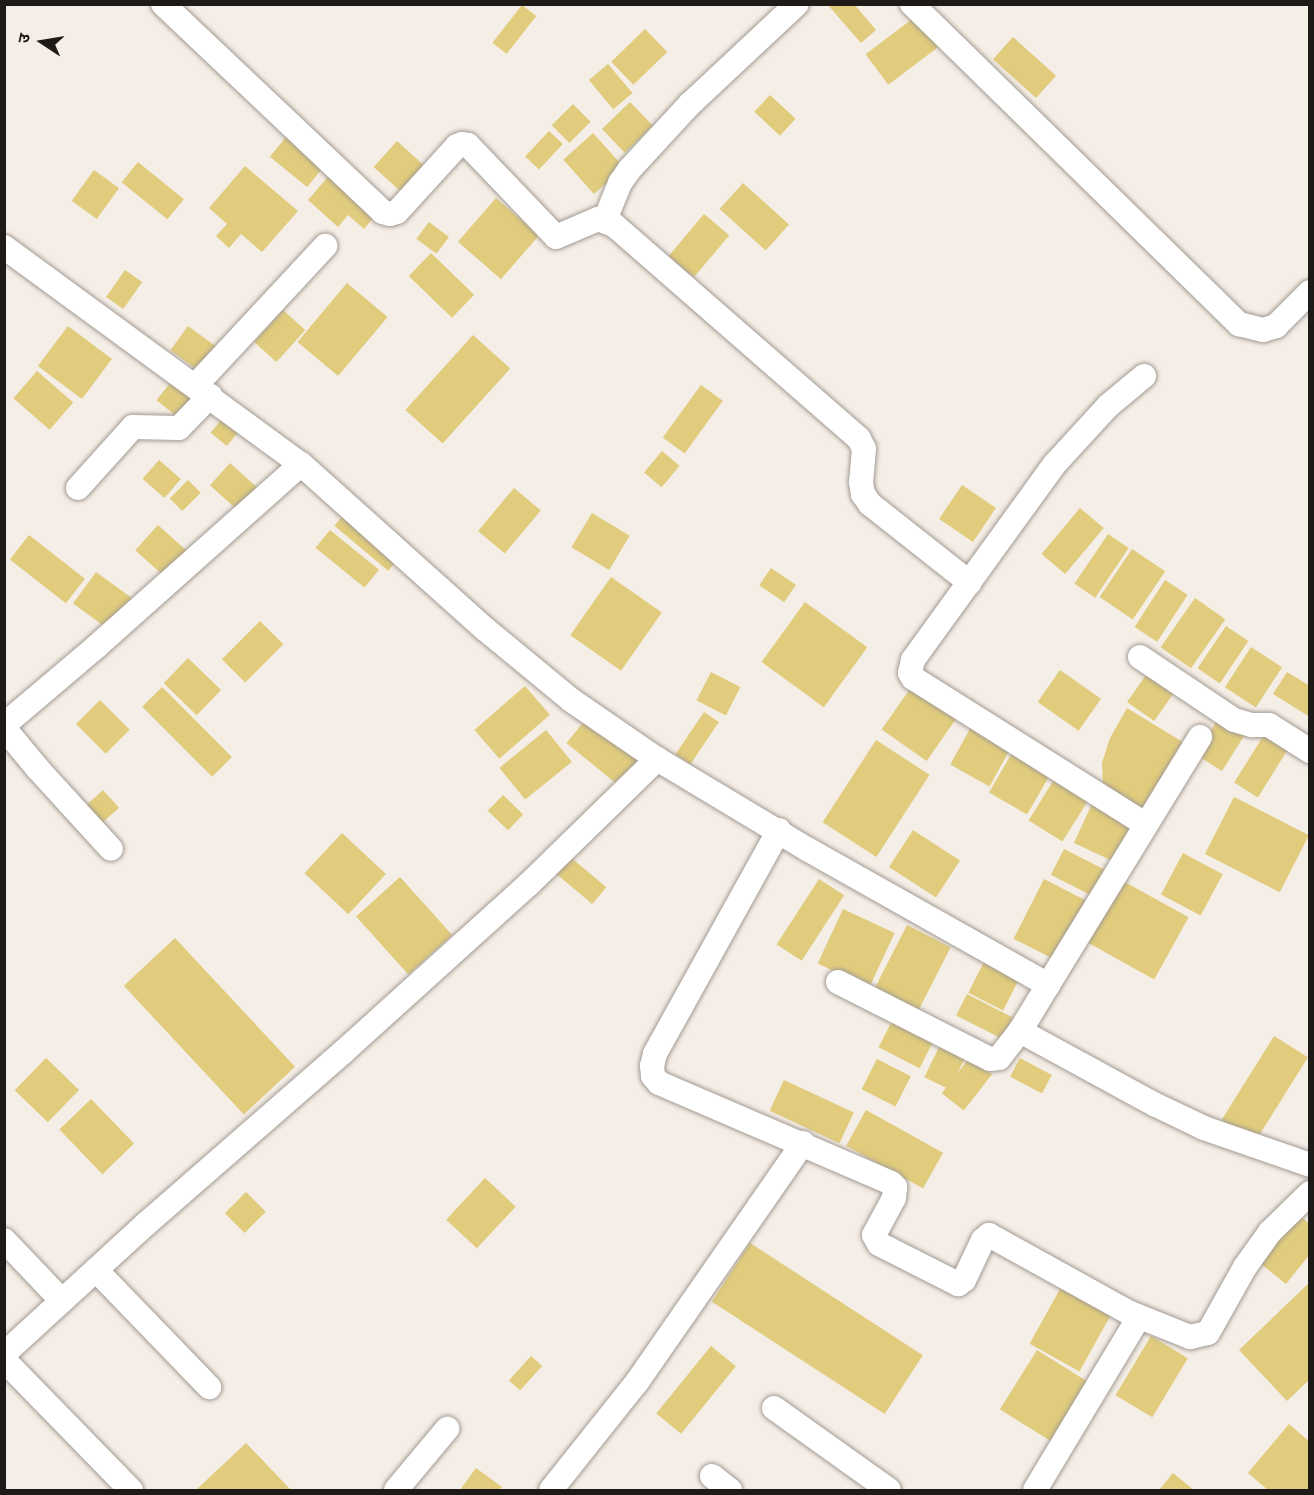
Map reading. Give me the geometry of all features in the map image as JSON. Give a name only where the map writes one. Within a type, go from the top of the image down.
[{"type":"street","points":[[163,4],[383,212],[390,214],[397,212],[457,146],[462,144],[468,145],[556,237],[590,222],[605,220],[614,225],[860,439],[864,449],[862,494],[870,504],[970,583]]},
{"type":"street","points":[[605,220],[620,183],[629,170],[690,104],[797,4]]},
{"type":"street","points":[[912,4],[1239,324],[1263,330],[1276,326],[1310,292]]},
{"type":"street","points":[[78,488],[134,427],[179,428],[203,391],[325,246]]},
{"type":"street","points":[[4,247],[301,465],[485,629],[571,700],[657,759],[1048,985]]},
{"type":"street","points":[[1144,376],[1108,406],[1054,465],[913,660],[910,673],[913,678],[1145,824]]},
{"type":"street","points":[[111,849],[4,726],[301,465]]},
{"type":"street","points":[[1140,657],[1234,720],[1252,725],[1269,725],[1310,751]]},
{"type":"street","points":[[838,982],[990,1059],[999,1058],[1020,1031],[1200,737]]},
{"type":"street","points":[[4,1354],[529,884],[657,759]]},
{"type":"street","points":[[779,830],[655,1054],[652,1066],[653,1076],[659,1083],[803,1143],[891,1183],[895,1192],[876,1229],[875,1239],[958,1284],[964,1280],[983,1240],[990,1234],[1138,1317],[1185,1336],[1208,1333],[1245,1267],[1270,1232],[1310,1193]]},
{"type":"street","points":[[1020,1031],[1185,1119],[1310,1165]]},
{"type":"street","points":[[551,1491],[637,1382],[803,1143]]},
{"type":"street","points":[[4,1239],[62,1301]]},
{"type":"street","points":[[96,1270],[209,1387]]},
{"type":"street","points":[[1042,1487],[1138,1317]]},
{"type":"street","points":[[4,1360],[131,1491]]},
{"type":"street","points":[[774,1408],[889,1491]]},
{"type":"street","points":[[396,1491],[447,1429]]},
{"type":"building","points":[[827,4],[854,4],[876,30],[861,43]]},
{"type":"building","points":[[522,5],[536,16],[507,54],[492,43]]},
{"type":"building","points":[[915,17],[938,47],[888,85],[865,54]]},
{"type":"building","points":[[645,29],[667,52],[633,85],[611,62]]},
{"type":"building","points":[[1013,37],[1056,76],[1036,98],[993,59]]},
{"type":"building","points":[[608,64],[632,93],[613,109],[589,80]]},
{"type":"building","points":[[770,95],[796,119],[780,136],[754,112]]},
{"type":"building","points":[[630,102],[653,126],[625,153],[602,129]]},
{"type":"building","points":[[573,104],[591,122],[569,143],[552,125]]},
{"type":"building","points":[[549,131],[563,144],[539,170],[525,157]]},
{"type":"building","points":[[290,132],[327,162],[307,187],[270,157]]},
{"type":"building","points":[[593,133],[624,167],[594,194],[563,160]]},
{"type":"building","points":[[397,141],[425,166],[402,192],[374,167]]},
{"type":"building","points":[[138,162],[184,199],[167,219],[122,182]]},
{"type":"building","points":[[245,166],[298,211],[262,252],[241,234],[229,248],[216,236],[227,224],[209,208]]},
{"type":"building","points":[[94,170],[119,188],[97,219],[72,201]]},
{"type":"building","points":[[332,172],[378,212],[364,229],[348,215],[338,227],[308,200]]},
{"type":"building","points":[[743,183],[789,224],[766,250],[720,209]]},
{"type":"building","points":[[496,198],[539,235],[501,279],[458,242]]},
{"type":"building","points":[[704,214],[729,235],[694,277],[669,256]]},
{"type":"building","points":[[429,222],[449,237],[436,254],[416,239]]},
{"type":"building","points":[[431,253],[474,295],[452,318],[409,276]]},
{"type":"building","points":[[125,270],[142,282],[123,309],[106,297]]},
{"type":"building","points":[[347,283],[388,317],[338,376],[298,342]]},
{"type":"building","points":[[283,310],[305,330],[277,362],[254,342]]},
{"type":"building","points":[[68,326],[112,359],[82,399],[38,366]]},
{"type":"building","points":[[188,326],[218,348],[200,372],[170,350]]},
{"type":"building","points":[[473,335],[510,368],[443,444],[405,410]]},
{"type":"building","points":[[37,371],[73,402],[50,430],[13,398]]},
{"type":"building","points":[[176,376],[201,396],[181,420],[156,400]]},
{"type":"building","points":[[701,385],[723,401],[685,453],[663,438]]},
{"type":"building","points":[[225,415],[241,428],[227,446],[211,433]]},
{"type":"building","points":[[662,451],[680,466],[662,487],[644,472]]},
{"type":"building","points":[[159,460],[181,479],[164,498],[143,479]]},
{"type":"building","points":[[230,463],[261,491],[241,513],[210,485]]},
{"type":"building","points":[[188,480],[201,493],[182,511],[170,498]]},
{"type":"building","points":[[962,485],[996,508],[973,542],[939,519]]},
{"type":"building","points":[[514,488],[541,510],[505,553],[478,531]]},
{"type":"building","points":[[1080,508],[1104,528],[1065,574],[1041,554]]},
{"type":"building","points":[[346,512],[400,557],[388,571],[334,526]]},
{"type":"building","points":[[592,513],[630,536],[609,570],[571,547]]},
{"type":"building","points":[[158,525],[189,553],[166,578],[135,550]]},
{"type":"building","points":[[330,530],[379,570],[364,588],[316,548]]},
{"type":"building","points":[[1108,534],[1129,548],[1095,598],[1074,584]]},
{"type":"building","points":[[29,535],[85,579],[66,603],[10,559]]},
{"type":"building","points":[[1132,549],[1165,571],[1133,619],[1100,597]]},
{"type":"building","points":[[771,568],[796,585],[784,602],[759,585]]},
{"type":"building","points":[[96,572],[133,599],[110,631],[73,604]]},
{"type":"building","points":[[611,577],[662,613],[621,671],[570,635]]},
{"type":"building","points":[[1165,580],[1188,595],[1157,642],[1135,627]]},
{"type":"building","points":[[1195,598],[1225,619],[1191,668],[1161,647]]},
{"type":"building","points":[[805,602],[867,647],[824,707],[762,662]]},
{"type":"building","points":[[260,621],[283,644],[245,683],[222,659]]},
{"type":"building","points":[[1226,626],[1248,641],[1220,683],[1197,668]]},
{"type":"building","points":[[1251,647],[1282,667],[1256,707],[1225,687]]},
{"type":"building","points":[[188,658],[221,690],[197,715],[164,683]]},
{"type":"building","points":[[1060,670],[1101,699],[1079,731],[1038,702]]},
{"type":"building","points":[[711,672],[740,687],[726,715],[696,701]]},
{"type":"building","points":[[1287,672],[1310,686],[1310,717],[1273,694]]},
{"type":"building","points":[[1146,675],[1173,694],[1154,721],[1127,702]]},
{"type":"building","points":[[525,686],[550,715],[499,759],[474,730]]},
{"type":"building","points":[[912,686],[957,718],[927,761],[882,729]]},
{"type":"building","points":[[162,687],[232,757],[212,777],[142,707]]},
{"type":"building","points":[[100,700],[130,730],[106,754],[76,724]]},
{"type":"building","points":[[1127,708],[1186,744],[1145,811],[1103,785],[1102,763],[1110,738]]},
{"type":"building","points":[[704,712],[719,722],[690,764],[675,754]]},
{"type":"building","points":[[586,719],[640,763],[621,787],[566,743]]},
{"type":"building","points":[[1218,719],[1244,735],[1222,771],[1196,755]]},
{"type":"building","points":[[971,727],[1010,749],[990,786],[950,765]]},
{"type":"building","points":[[546,730],[572,762],[525,800],[499,768]]},
{"type":"building","points":[[1267,730],[1291,745],[1258,797],[1234,783]]},
{"type":"building","points":[[876,740],[930,775],[876,857],[823,822]]},
{"type":"building","points":[[1013,751],[1051,773],[1027,815],[989,793]]},
{"type":"building","points":[[1055,778],[1089,799],[1062,842],[1029,820]]},
{"type":"building","points":[[103,790],[119,808],[98,827],[82,809]]},
{"type":"building","points":[[503,795],[523,814],[508,830],[488,811]]},
{"type":"building","points":[[1234,797],[1309,835],[1280,892],[1205,854]]},
{"type":"building","points":[[1092,804],[1132,823],[1114,862],[1074,843]]},
{"type":"building","points":[[913,830],[960,860],[936,897],[889,867]]},
{"type":"building","points":[[342,833],[386,874],[348,914],[304,873]]},
{"type":"building","points":[[1064,849],[1106,870],[1093,896],[1051,875]]},
{"type":"building","points":[[1183,853],[1223,874],[1201,916],[1161,894]]},
{"type":"building","points":[[568,855],[606,887],[592,904],[554,872]]},
{"type":"building","points":[[400,877],[452,935],[408,974],[356,916]]},
{"type":"building","points":[[819,879],[844,895],[802,961],[777,944]]},
{"type":"building","points":[[1044,879],[1089,902],[1059,962],[1014,939]]},
{"type":"building","points":[[1123,881],[1189,917],[1154,979],[1089,943]]},
{"type":"building","points":[[843,909],[895,933],[869,987],[818,963]]},
{"type":"building","points":[[907,925],[951,947],[917,1014],[873,992]]},
{"type":"building","points":[[175,938],[295,1067],[244,1114],[124,986]]},
{"type":"building","points":[[986,958],[1021,976],[1003,1010],[968,993]]},
{"type":"building","points":[[967,994],[1012,1017],[1002,1039],[956,1015]]},
{"type":"building","points":[[894,1017],[935,1038],[920,1068],[879,1047]]},
{"type":"building","points":[[1274,1036],[1308,1057],[1255,1141],[1222,1120]]},
{"type":"building","points":[[941,1043],[966,1055],[950,1089],[924,1077]]},
{"type":"building","points":[[970,1057],[992,1074],[964,1110],[942,1093]]},
{"type":"building","points":[[46,1058],[79,1090],[48,1122],[15,1090]]},
{"type":"building","points":[[1020,1058],[1052,1075],[1042,1093],[1010,1077]]},
{"type":"building","points":[[877,1059],[911,1076],[895,1107],[862,1089]]},
{"type":"building","points":[[784,1080],[854,1113],[839,1143],[770,1111]]},
{"type":"building","points":[[91,1099],[134,1144],[102,1174],[59,1130]]},
{"type":"building","points":[[866,1110],[943,1153],[923,1189],[846,1146]]},
{"type":"building","points":[[485,1178],[516,1207],[477,1248],[446,1220]]},
{"type":"building","points":[[246,1192],[266,1212],[245,1233],[225,1213]]},
{"type":"building","points":[[1294,1212],[1310,1224],[1310,1254],[1286,1284],[1256,1260]]},
{"type":"building","points":[[750,1243],[923,1355],[885,1414],[712,1302]]},
{"type":"building","points":[[1065,1280],[1115,1308],[1079,1371],[1030,1344]]},
{"type":"building","points":[[1310,1282],[1310,1379],[1287,1401],[1239,1350]]},
{"type":"building","points":[[1151,1336],[1188,1358],[1152,1417],[1115,1395]]},
{"type":"building","points":[[711,1346],[736,1366],[681,1434],[656,1414]]},
{"type":"building","points":[[1037,1350],[1094,1386],[1057,1445],[1000,1409]]},
{"type":"building","points":[[531,1356],[542,1366],[520,1391],[509,1381]]},
{"type":"building","points":[[1289,1424],[1310,1442],[1310,1490],[1268,1490],[1248,1473]]},
{"type":"building","points":[[246,1443],[291,1490],[196,1490]]},
{"type":"building","points":[[476,1468],[502,1487],[499,1490],[460,1490]]},
{"type":"building","points":[[1173,1473],[1194,1490],[1159,1490]]}]
